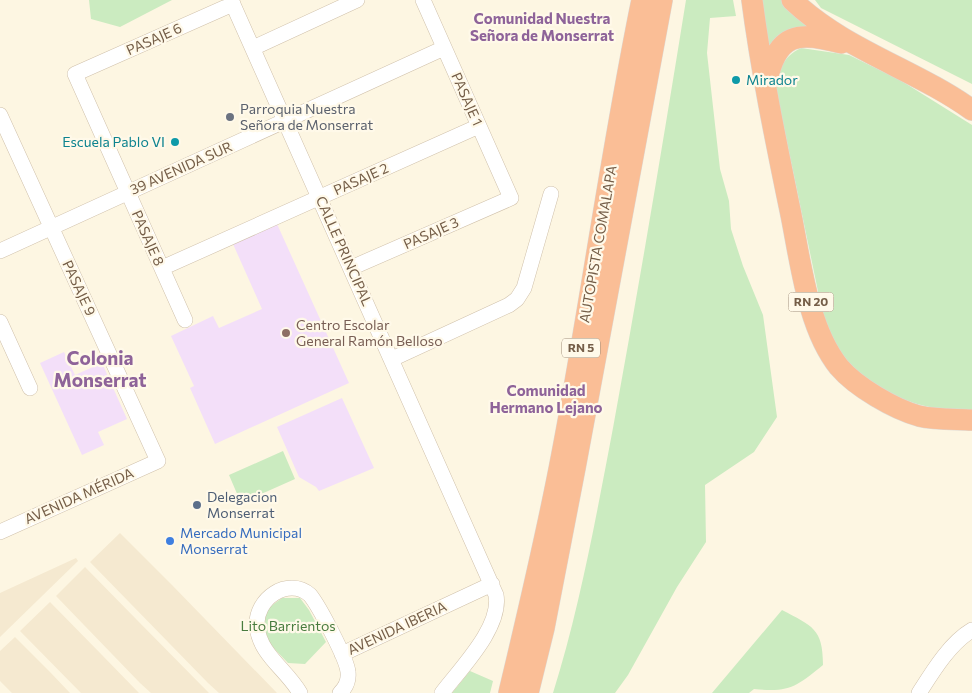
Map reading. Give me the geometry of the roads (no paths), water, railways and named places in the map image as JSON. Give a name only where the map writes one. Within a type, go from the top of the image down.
[{"type":"highway","points":[[628,67],[630,0]]},
{"type":"highway","name":"AUTOPISTA COMALAPA","points":[[509,693],[544,550],[628,67],[642,0]]},
{"type":"highway","name":"AUTOPISTA COMALAPA","points":[[528,693],[544,628],[575,468],[662,0]]},
{"type":"highway","name":"RN 20","points":[[752,0],[765,88],[813,313],[834,359],[856,382],[910,413],[921,416],[972,420]]},
{"type":"highway","points":[[792,0],[856,48]]},
{"type":"highway","points":[[765,88],[774,55],[783,45],[792,39],[804,36],[819,37],[856,48],[938,89],[972,110]]},
{"type":"street","points":[[253,48],[357,0]]},
{"type":"street","name":"PASAJE 1","points":[[423,0],[511,198]]},
{"type":"street","name":"CALLE PRINCIPAL","points":[[232,2],[492,584],[497,600],[494,621],[442,693]]},
{"type":"street","name":"PASAJE 6","points":[[75,74],[232,2]]},
{"type":"street","name":"39 AVENIDA SUR","points":[[0,251],[444,48]]},
{"type":"street","name":"PASAJE 8","points":[[75,74],[185,320]]},
{"type":"street","name":"PASAJE 9","points":[[0,115],[158,460]]},
{"type":"street","name":"PASAJE 2","points":[[162,268],[479,126]]},
{"type":"street","points":[[392,359],[509,305],[517,299],[524,288],[551,194]]},
{"type":"street","name":"PASAJE 3","points":[[351,268],[511,198]]},
{"type":"street","points":[[0,322],[30,388]]},
{"type":"street","name":"AVENIDA MÉRIDA","points":[[1,528],[158,460]]},
{"type":"street","name":"AVENIDA IBERIA","points":[[340,693],[346,687],[349,673],[342,654],[492,584]]},
{"type":"street","points":[[300,693],[267,653],[259,636],[258,616],[261,604],[265,599],[274,593],[289,589],[307,593],[314,600],[342,654]]},
{"type":"street","points":[[920,693],[932,673],[962,636],[972,630]]},
{"type":"place","name":"Mirador","points":[[736,80]]},
{"type":"place","name":"Parroquia Nuestra Señora de Monserrat","points":[[230,117]]},
{"type":"place","name":"Escuela Pablo VI","points":[[175,142]]},
{"type":"place","name":"Centro Escolar General Ramón Belloso","points":[[286,333]]},
{"type":"place","name":"Delegacion Monserrat","points":[[197,505]]},
{"type":"place","name":"Mercado Municipal Monserrat","points":[[170,541]]},
{"type":"district","name":"Comunidad Nuestra Señora de Monserrat","points":[[542,28]]},
{"type":"district","name":"Colonia Monserrat","points":[[100,369]]},
{"type":"district","name":"Comunidad Hermano Lejano","points":[[546,400]]},
{"type":"park label","name":"Lito Barrientos","points":[[288,626]]}]
